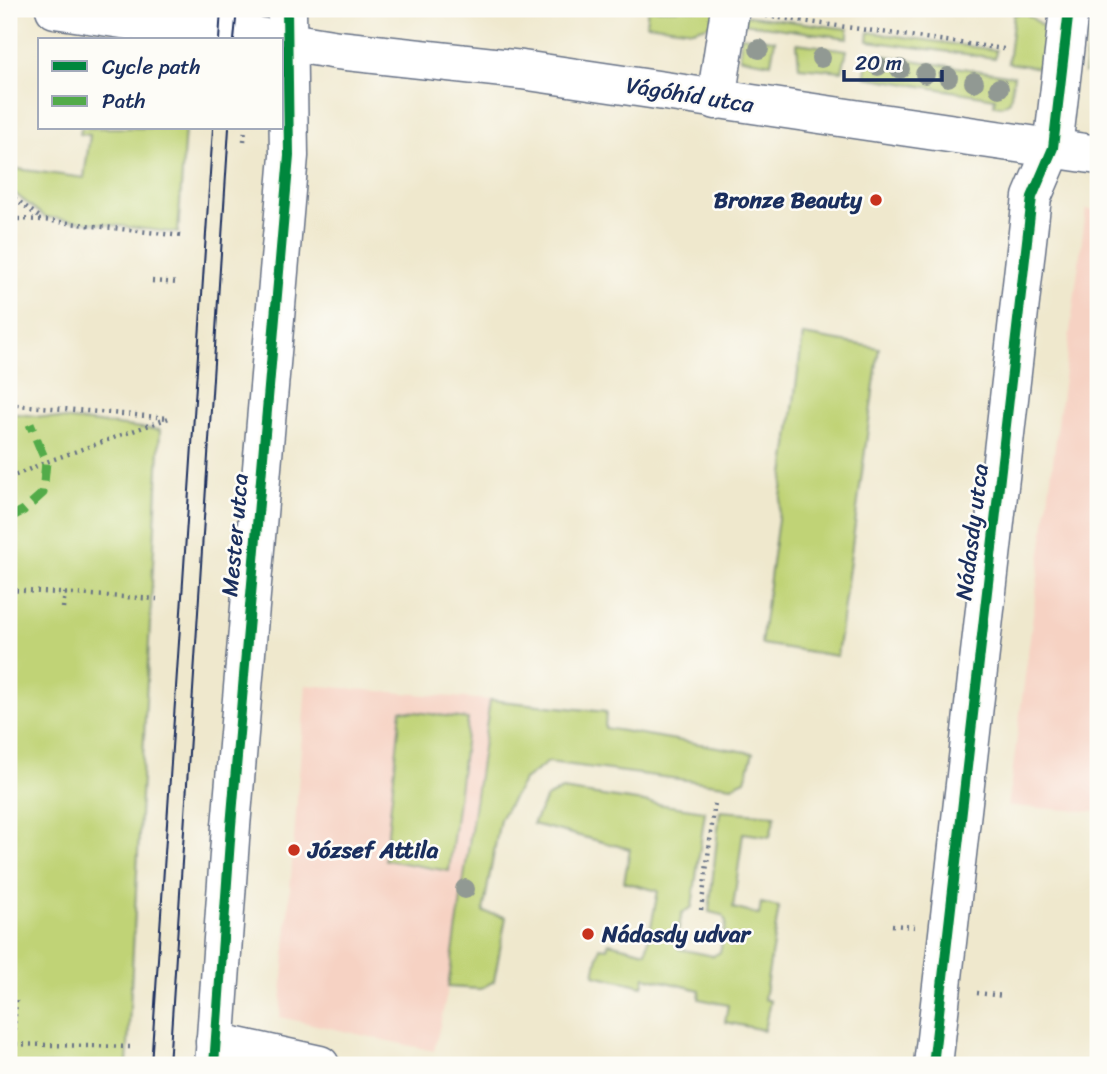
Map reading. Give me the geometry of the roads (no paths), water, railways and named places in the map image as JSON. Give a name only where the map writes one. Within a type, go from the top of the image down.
[{"type":"street","name":"Vágóhíd utca","points":[[55,9],[157,17],[219,30],[283,33],[338,50],[522,70],[1098,155]]},
{"type":"street","name":"Nádasdy utca","points":[[933,1065],[1032,197],[1053,148],[1069,9]]},
{"type":"street","points":[[716,100],[730,10]]},
{"type":"street","name":"Mester utca","points":[[215,1054],[230,838],[289,156],[284,54]]},
{"type":"street","points":[[215,1054],[320,1065]]},
{"type":"tram line","points":[[219,38],[221,9]]},
{"type":"tram line","points":[[234,38],[237,9]]},
{"type":"tram line","points":[[151,1065],[213,130]]},
{"type":"tram line","points":[[169,1065],[229,130]]},
{"type":"place","name":"Bronze Beauty","points":[[876,200]]},
{"type":"place","name":"József Attila","points":[[294,850]]},
{"type":"place","name":"Nádasdy udvar","points":[[588,934]]}]
